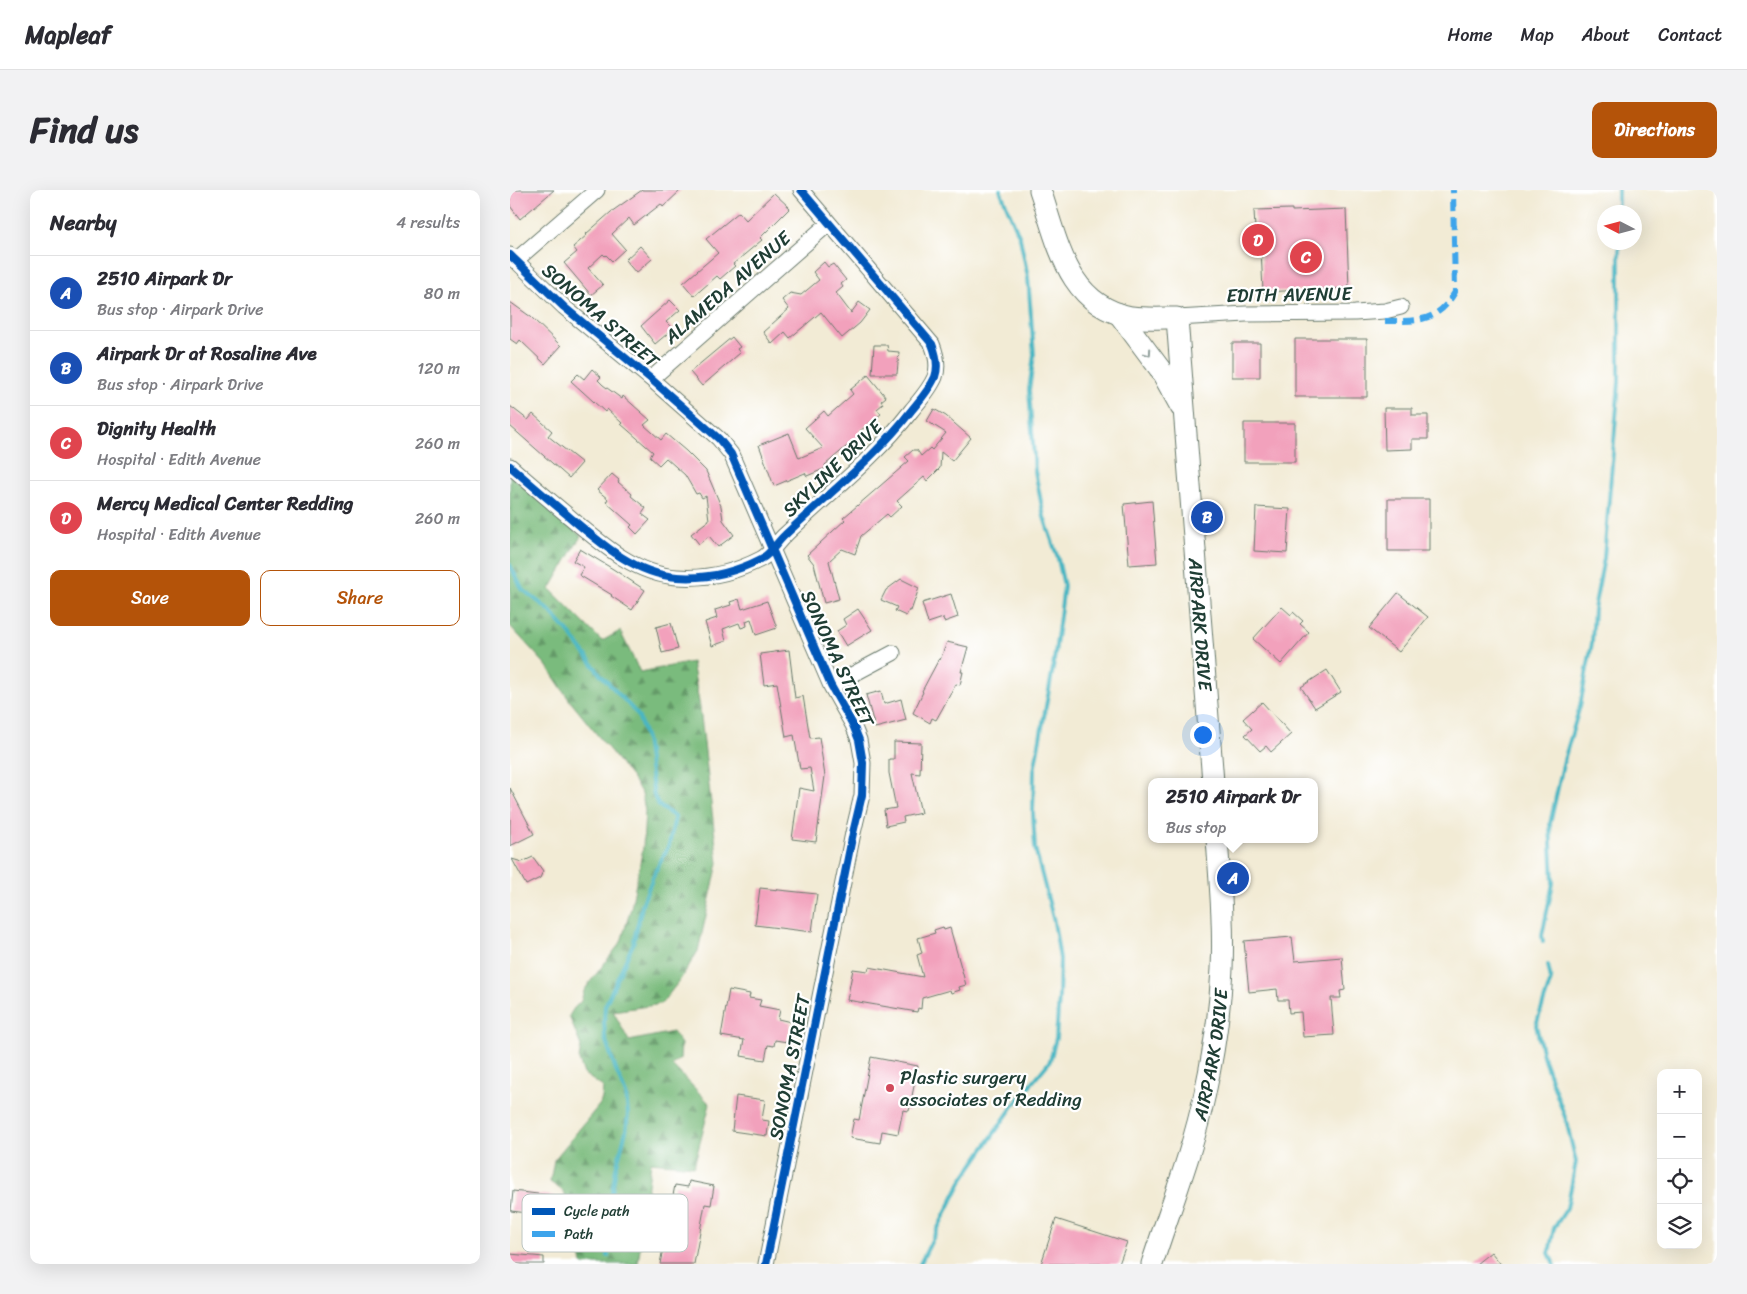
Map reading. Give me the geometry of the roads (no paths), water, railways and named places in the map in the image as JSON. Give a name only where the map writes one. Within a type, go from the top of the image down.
[{"type":"street","points":[[512,258],[597,190]]},
{"type":"street","name":"SKYLINE DRIVE","points":[[510,466],[604,545],[634,564],[652,572],[676,577],[714,575],[763,558],[784,536],[851,477],[892,434],[932,385],[937,372],[936,358],[932,344],[801,190]]},
{"type":"street","points":[[1040,190],[1063,257],[1072,278],[1082,290],[1096,302],[1119,314],[1133,317],[1177,318]]},
{"type":"street","name":"ALAMEDA AVENUE","points":[[651,379],[828,224]]},
{"type":"street","name":"SONOMA STREET","points":[[512,258],[564,307],[651,379],[726,446],[743,479],[771,550],[830,686],[850,717],[858,740],[863,763],[862,795],[766,1264]]},
{"type":"street","name":"EDITH AVENUE","points":[[1177,318],[1246,314],[1355,313],[1385,311],[1401,307]]},
{"type":"street","points":[[1119,314],[1160,369],[1185,414]]},
{"type":"street","name":"AIRPARK DRIVE","points":[[1177,318],[1213,778]]},
{"type":"street","points":[[830,686],[893,653]]},
{"type":"street","name":"AIRPARK DRIVE","points":[[1152,1264],[1205,1095],[1214,1046],[1222,968],[1222,925],[1217,843]]},
{"type":"waterway","points":[[920,1264],[962,1180],[1013,1106],[1050,1061],[1056,1038],[1060,959],[1054,922],[1035,848],[1033,813],[1034,771],[1053,668],[1064,586],[1058,559],[1044,517],[1035,471],[1029,390],[1034,355],[1028,277],[1020,238],[1000,190]]},
{"type":"waterway","points":[[1618,190],[1618,205]]},
{"type":"waterway","points":[[1543,942],[1542,935],[1553,883],[1550,824],[1564,760],[1580,706],[1592,643],[1594,609],[1604,558],[1619,382],[1619,250]]},
{"type":"waterway","points":[[510,565],[522,589],[549,610],[600,674],[638,715],[646,739],[654,796],[658,805],[675,817],[669,845],[655,872],[643,902],[633,944],[605,1006],[605,1038],[626,1094],[628,1114],[612,1194]]},
{"type":"waterway","points":[[1548,965],[1551,980],[1536,1025],[1544,1060],[1566,1120],[1576,1162],[1567,1208],[1554,1228],[1549,1253],[1554,1264]]},
{"type":"place","name":"Mercy Medical Center Redding","points":[[1258,240]]},
{"type":"place","name":"Dignity Health","points":[[1306,257]]},
{"type":"place","name":"Airpark Dr at Rosaline Ave","points":[[1207,517]]},
{"type":"place","name":"2510 Airpark Dr","points":[[1233,878]]},
{"type":"place","name":"Plastic surgery associates of Redding","points":[[890,1088]]}]
